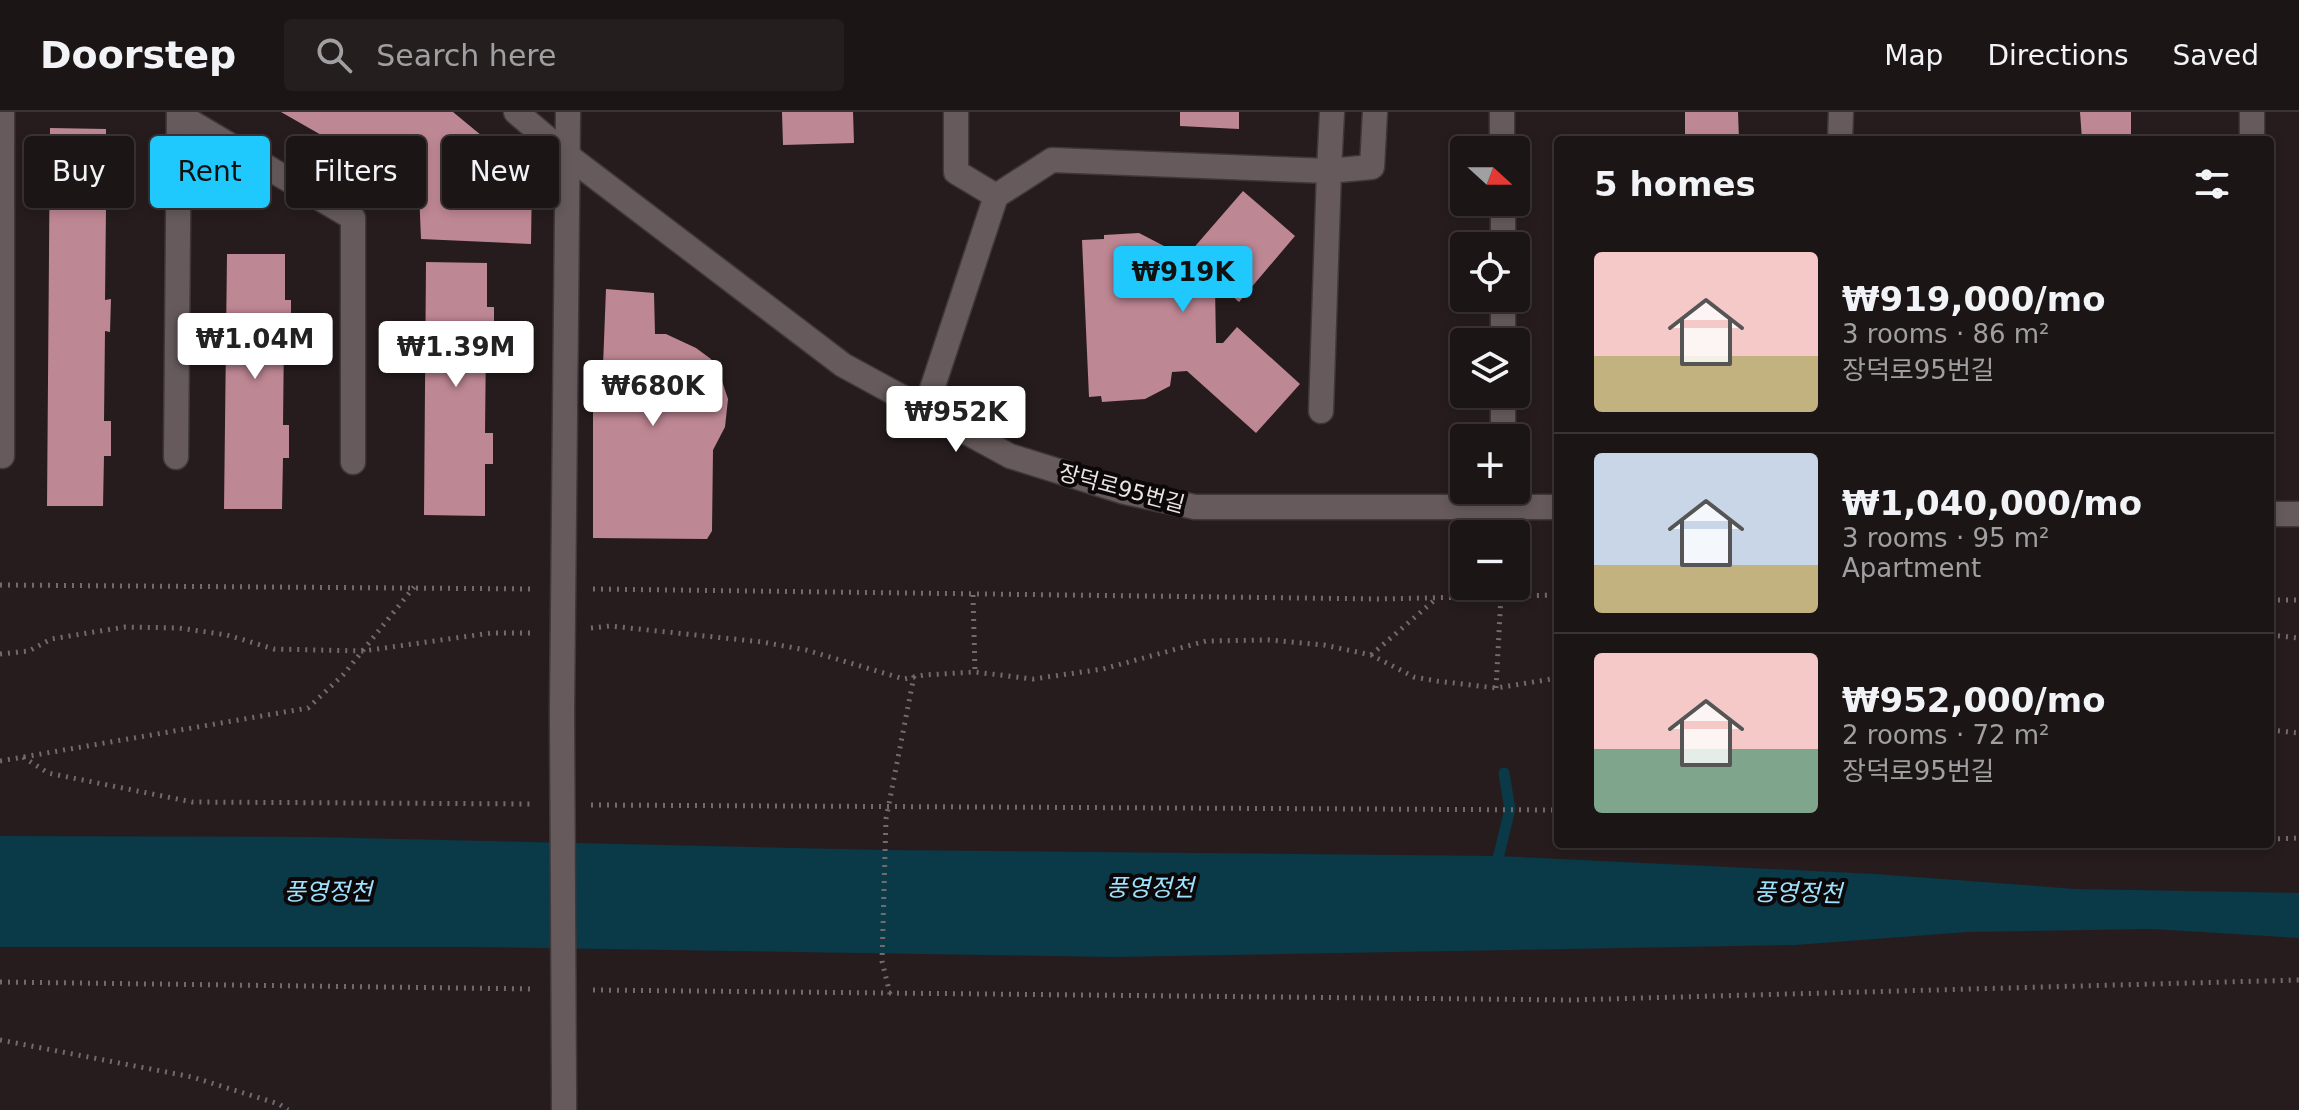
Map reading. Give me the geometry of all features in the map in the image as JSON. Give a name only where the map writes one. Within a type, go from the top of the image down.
[{"type":"street","points":[[2,112],[2,456]]},
{"type":"street","name":"장덕로95번길","points":[[516,112],[568,156],[843,365],[1010,456],[1125,492],[1195,507],[1450,500]]},
{"type":"street","points":[[564,1100],[562,713],[568,112]]},
{"type":"street","points":[[956,112],[956,172],[996,196]]},
{"type":"street","points":[[1321,411],[1332,112]]},
{"type":"street","points":[[925,410],[996,196],[1052,160],[1329,171],[1372,167],[1375,112]]},
{"type":"street","points":[[1502,112],[1502,136]]},
{"type":"street","points":[[1840,136],[1841,112]]},
{"type":"street","points":[[2252,112],[2252,136]]},
{"type":"street","points":[[176,457],[179,114]]},
{"type":"street","points":[[179,114],[353,218],[353,462]]},
{"type":"street","name":"장덕로95번길","points":[[1530,502],[1554,506]]},
{"type":"street","points":[[2274,514],[2299,514]]},
{"type":"path","points":[[0,585],[415,586],[973,595],[1450,598]]},
{"type":"path","points":[[0,761],[308,708],[343,675],[415,586]]},
{"type":"path","points":[[973,595],[975,672]]},
{"type":"path","points":[[1530,595],[1554,595]]},
{"type":"path","points":[[1371,655],[1437,598]]},
{"type":"path","points":[[1496,688],[1501,600]]},
{"type":"path","points":[[2274,600],[2299,600]]},
{"type":"path","points":[[0,654],[29,651],[51,639],[125,627],[195,630],[227,635],[274,649],[363,651],[491,633],[564,632],[610,626],[762,642],[806,650],[904,679],[975,672],[1033,679],[1081,674],[1206,641],[1269,640],[1324,645],[1371,655],[1414,677],[1496,688],[1554,679]]},
{"type":"path","points":[[2274,635],[2299,638]]},
{"type":"path","points":[[890,994],[882,961],[884,841],[887,808],[914,676]]},
{"type":"path","points":[[2274,730],[2299,733]]},
{"type":"path","points":[[23,757],[48,773],[192,802],[542,804]]},
{"type":"path","points":[[589,805],[1554,810]]},
{"type":"path","points":[[2274,839],[2299,838]]},
{"type":"path","points":[[588,990],[1570,1000],[2299,980]]},
{"type":"path","points":[[0,982],[540,989]]},
{"type":"path","points":[[0,1040],[192,1077],[279,1104],[288,1110]]},
{"type":"water","name":"풍영정천","points":[[0,836],[311,837],[884,850],[1498,856],[1875,874],[2076,889],[2299,893],[2299,938],[2151,929],[1968,932],[1795,945],[1115,957],[475,947],[0,947]]},
{"type":"building","points":[[281,112],[453,112],[482,136],[442,136],[442,208],[532,208],[531,244],[421,239],[420,208],[426,208],[426,136],[323,136]]},
{"type":"building","points":[[782,112],[853,112],[854,143],[783,145]]},
{"type":"building","points":[[1180,112],[1239,112],[1239,129],[1180,126]]},
{"type":"building","points":[[1685,112],[1738,112],[1739,136],[1685,136]]},
{"type":"building","points":[[2080,112],[2131,112],[2131,136],[2082,136]]},
{"type":"building","points":[[50,128],[106,129],[106,136],[50,136]]},
{"type":"building","points":[[1243,191],[1295,236],[1239,302],[1222,287],[1215,287],[1216,343],[1223,343],[1237,327],[1300,384],[1256,433],[1187,371],[1172,372],[1170,386],[1145,399],[1102,402],[1101,396],[1089,397],[1082,240],[1139,233],[1168,248],[1169,260],[1184,259]]},
{"type":"building","points":[[49,208],[106,208],[105,300],[111,299],[110,332],[105,331],[104,421],[111,421],[111,456],[104,456],[103,506],[47,506]]},
{"type":"building","points":[[227,254],[285,254],[285,300],[291,300],[291,334],[284,334],[283,425],[289,425],[289,458],[283,458],[282,509],[224,509]]},
{"type":"building","points":[[426,262],[487,263],[487,307],[494,307],[494,339],[486,339],[485,433],[493,433],[493,464],[485,464],[485,516],[424,515]]},
{"type":"building","points":[[606,289],[654,293],[655,334],[666,334],[696,348],[711,359],[722,381],[728,399],[725,427],[713,450],[712,531],[707,539],[593,538],[593,366],[603,366]]},
{"type":"waterway","points":[[1495,871],[1510,809],[1504,773]]}]
